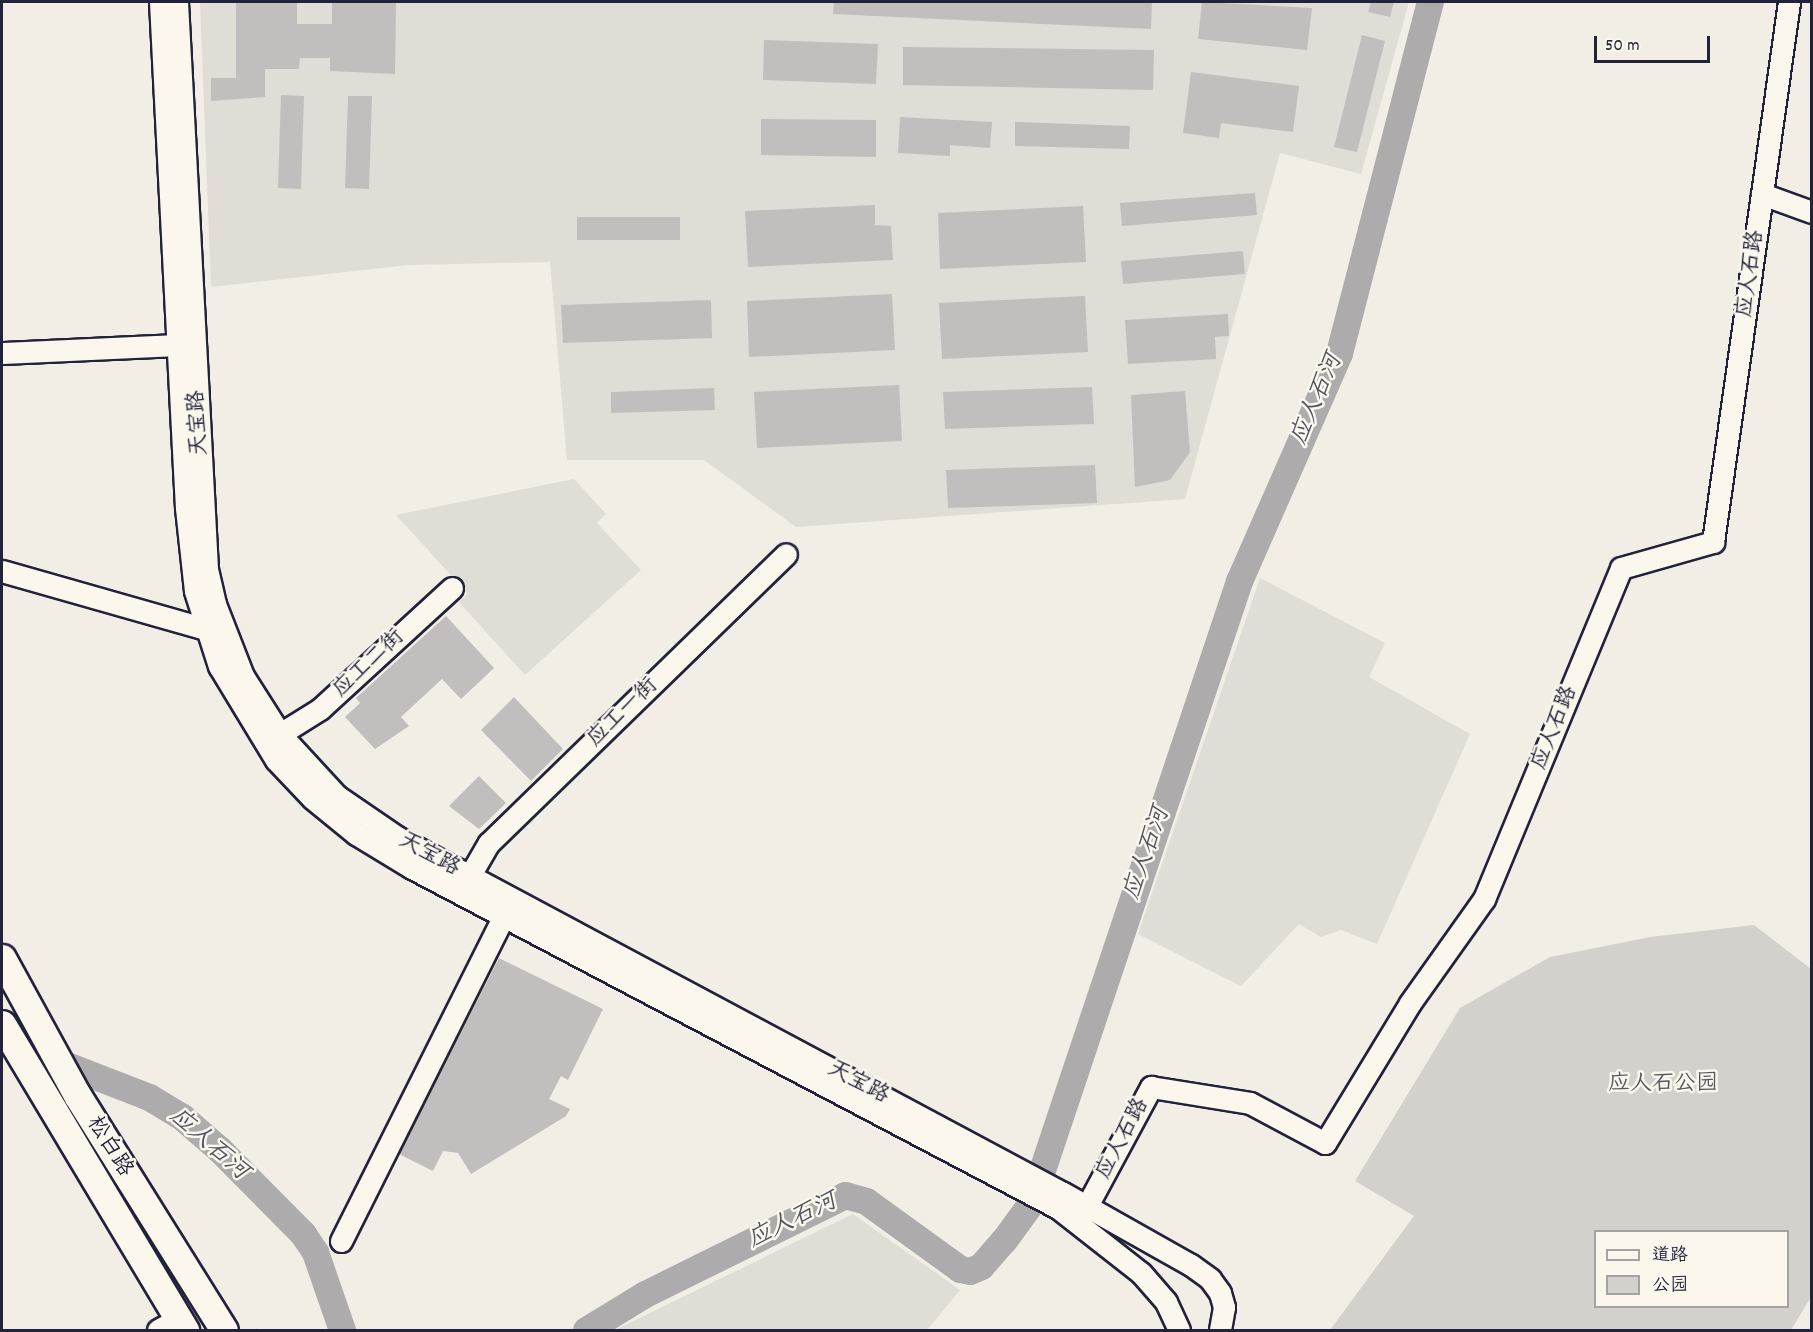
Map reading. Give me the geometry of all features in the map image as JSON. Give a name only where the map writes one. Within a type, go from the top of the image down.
[{"type":"main road","name":"松白路","points":[[2,958],[24,1005],[77,1095],[224,1330]]},
{"type":"main road","name":"松白路","points":[[2,1024],[173,1327]]},
{"type":"street","name":"天宝路","points":[[160,2],[189,550],[205,629],[242,707],[276,760],[312,798],[356,834],[393,857],[1011,1174]]},
{"type":"street","name":"天宝路","points":[[177,2],[207,569],[215,604],[240,668],[280,734],[337,796],[397,837],[1083,1214],[1210,1279],[1220,1293],[1224,1307],[1220,1330]]},
{"type":"street","name":"应人石路","points":[[1083,1214],[1151,1087],[1250,1103],[1325,1143],[1410,1003],[1484,899],[1621,567],[1713,542],[1789,2]]},
{"type":"street","points":[[1762,194],[1812,212]]},
{"type":"street","points":[[2,353],[178,345]]},
{"type":"street","name":"应工一街","points":[[469,877],[489,843],[786,554]]},
{"type":"street","points":[[2,571],[205,629]]},
{"type":"street","name":"应工二街","points":[[280,734],[320,709],[452,588]]},
{"type":"street","points":[[341,1241],[504,915]]},
{"type":"street","name":"天宝路","points":[[1083,1214],[1166,1302],[1179,1330]]},
{"type":"shaded area","points":[[200,2],[1409,2],[1361,174],[1280,153],[1185,499],[796,527],[704,460],[567,460],[550,262],[409,265],[211,287]]},
{"type":"shaded area","points":[[574,479],[606,514],[597,523],[641,570],[525,675],[459,602],[468,594],[396,515]]},
{"type":"shaded area","points":[[1260,578],[1385,643],[1369,677],[1470,734],[1377,944],[1341,930],[1321,937],[1299,924],[1241,986],[1138,934]]},
{"type":"shaded area","points":[[853,1214],[960,1290],[927,1330],[615,1330]]},
{"type":"green space","name":"应人石公园","points":[[1754,925],[1811,969],[1811,1297],[1791,1330],[1330,1330],[1414,1216],[1355,1181],[1460,1008],[1550,957],[1650,937]]},
{"type":"building","points":[[236,2],[297,2],[297,24],[332,24],[332,2],[396,2],[395,74],[330,71],[330,58],[300,58],[299,69],[265,69],[265,97],[211,101],[211,78],[236,78]]},
{"type":"building","points":[[834,2],[1152,2],[1151,29],[833,14]]},
{"type":"building","points":[[1202,2],[1312,8],[1307,50],[1198,39]]},
{"type":"building","points":[[1371,2],[1394,2],[1390,17],[1368,12]]},
{"type":"building","points":[[1362,35],[1385,41],[1357,152],[1334,147]]},
{"type":"building","points":[[764,40],[878,44],[876,84],[763,80]]},
{"type":"building","points":[[903,47],[1154,50],[1153,90],[903,85]]},
{"type":"building","points":[[1191,72],[1299,86],[1293,132],[1221,123],[1219,138],[1183,133]]},
{"type":"building","points":[[281,95],[304,96],[301,189],[278,188]]},
{"type":"building","points":[[348,96],[372,96],[369,189],[345,188]]},
{"type":"building","points":[[900,117],[992,122],[990,148],[950,145],[950,156],[898,153]]},
{"type":"building","points":[[761,119],[876,120],[876,157],[761,155]]},
{"type":"building","points":[[1015,122],[1130,126],[1129,149],[1015,146]]},
{"type":"building","points":[[1255,193],[1257,215],[1122,226],[1120,203]]},
{"type":"building","points":[[875,205],[875,225],[891,226],[893,260],[748,267],[745,211]]},
{"type":"building","points":[[1083,206],[1086,262],[940,269],[938,213]]},
{"type":"building","points":[[577,217],[680,217],[680,240],[577,240]]},
{"type":"building","points":[[1243,251],[1245,274],[1123,284],[1121,261]]},
{"type":"building","points":[[892,294],[895,350],[749,357],[747,301]]},
{"type":"building","points":[[1085,296],[1088,352],[942,359],[939,303]]},
{"type":"building","points":[[711,300],[712,338],[563,343],[561,305]]},
{"type":"building","points":[[1228,314],[1229,336],[1215,337],[1216,359],[1128,364],[1125,320]]},
{"type":"building","points":[[899,385],[902,441],[757,448],[754,392]]},
{"type":"building","points":[[1092,387],[1094,424],[945,429],[943,392]]},
{"type":"building","points":[[714,388],[715,410],[611,413],[611,392]]},
{"type":"building","points":[[1185,391],[1190,452],[1170,480],[1135,487],[1131,395]]},
{"type":"building","points":[[1095,465],[1097,503],[948,508],[946,470]]},
{"type":"building","points":[[446,616],[494,668],[461,699],[442,679],[401,717],[409,726],[375,749],[345,717],[360,703],[356,698]]},
{"type":"building","points":[[514,697],[563,749],[531,781],[481,730]]},
{"type":"building","points":[[479,776],[506,803],[479,829],[449,806]]},
{"type":"building","points":[[499,958],[603,1009],[568,1080],[561,1076],[549,1099],[570,1109],[566,1116],[471,1174],[458,1153],[443,1151],[433,1171],[399,1154]]},
{"type":"waterway","name":"应人石河","points":[[586,1330],[645,1294],[845,1195],[866,1201],[960,1269],[970,1271],[981,1266],[1004,1240],[1031,1203],[1239,581],[1339,353],[1430,2]]},
{"type":"waterway","name":"应人石河","points":[[2,1040],[149,1097],[182,1117],[219,1149],[303,1234],[315,1252],[342,1330]]}]
